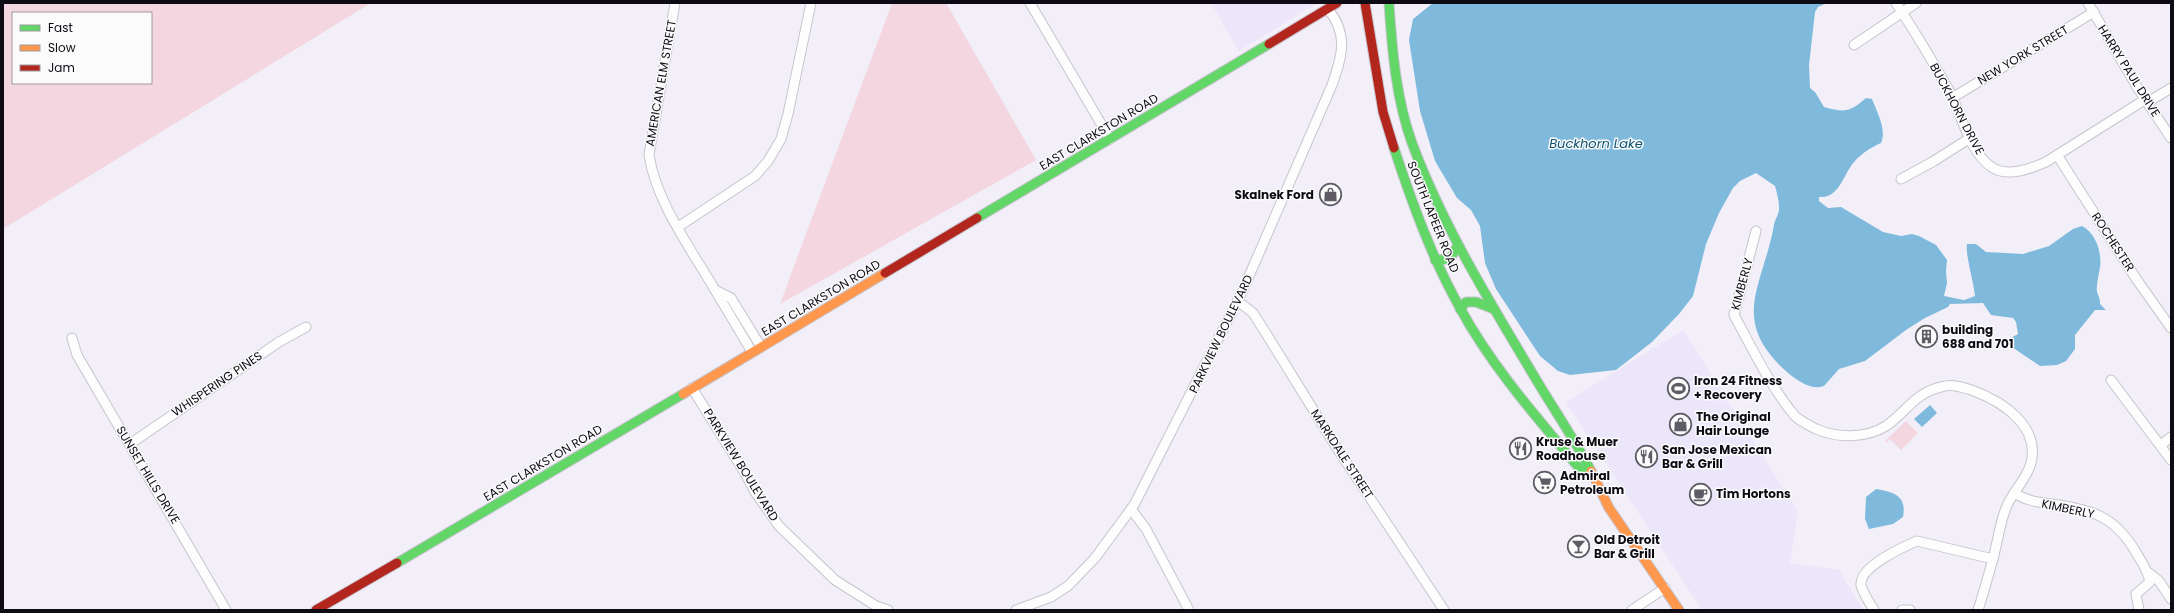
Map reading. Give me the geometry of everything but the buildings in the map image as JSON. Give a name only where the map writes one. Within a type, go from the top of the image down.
[{"type":"main road","name":"EAST CLARKSTON ROAD","points":[[316,610],[524,489],[1337,3]]},
{"type":"main road","name":"SOUTH LAPEER ROAD","points":[[1365,3],[1366,18],[1383,112],[1405,182],[1435,260],[1460,309],[1508,381],[1598,490],[1679,610]]},
{"type":"main road","name":"SOUTH LAPEER ROAD","points":[[1389,3],[1392,50],[1404,113],[1412,142],[1458,245],[1494,309],[1590,469],[1598,490]]},
{"type":"main road","points":[[1435,260],[1450,259],[1458,245]]},
{"type":"main road","points":[[1460,309],[1466,302],[1476,302],[1494,309]]},
{"type":"street","name":"AMERICAN ELM STREET","points":[[675,3],[649,155],[651,172],[659,193],[678,227],[752,352]]},
{"type":"street","points":[[678,227],[750,180],[768,161],[781,139],[788,114],[811,3]]},
{"type":"street","points":[[1030,3],[1110,140]]},
{"type":"street","name":"BUCKHORN DRIVE","points":[[1896,3],[1952,98],[1970,138],[1980,154],[1992,167],[2000,171],[2032,168],[2057,155],[2147,100],[2171,88]]},
{"type":"street","points":[[1854,45],[1916,3]]},
{"type":"street","name":"HARRY PAUL DRIVE","points":[[2088,3],[2137,87],[2171,138]]},
{"type":"street","name":"PARKVIEW BOULEVARD","points":[[1016,610],[1051,597],[1068,586],[1095,558],[1131,509],[1180,417],[1237,302],[1330,90],[1342,58],[1341,30],[1336,19],[1328,9]]},
{"type":"street","name":"NEW YORK STREET","points":[[1952,98],[2094,12]]},
{"type":"street","points":[[1902,179],[1970,138]]},
{"type":"street","name":"ROCHESTER","points":[[2057,155],[2171,328]]},
{"type":"street","name":"KIMBERLY","points":[[1756,231],[1734,315],[1782,397],[1796,417],[1816,429],[1835,435],[1855,436],[1876,432],[1887,425],[1903,409],[1928,391],[1946,385],[1964,388],[1985,395],[2010,410],[2025,427],[2032,445],[2031,463],[2014,493],[2002,520],[1993,559],[1978,610]]},
{"type":"street","name":"AMERICAN ELM STREET","points":[[715,290],[731,298],[760,347]]},
{"type":"street","name":"MARKDALE STREET","points":[[1237,302],[1252,313],[1263,329],[1335,445],[1444,610]]},
{"type":"street","name":"WHISPERING PINES","points":[[130,444],[279,342],[306,327]]},
{"type":"street","name":"SUNSET HILLS DRIVE","points":[[72,338],[77,355],[226,610]]},
{"type":"street","points":[[2111,380],[2171,460]]},
{"type":"street","name":"PARKVIEW BOULEVARD","points":[[692,388],[745,473],[755,492],[779,526],[835,580],[876,606],[888,610]]},
{"type":"street","points":[[2161,445],[2171,437]]},
{"type":"street","name":"KIMBERLY","points":[[2014,493],[2028,501],[2089,511],[2107,518],[2129,542],[2149,573],[2159,581],[2171,599]]},
{"type":"street","points":[[1131,509],[1146,529],[1189,610]]},
{"type":"street","points":[[1874,610],[1861,586],[1864,575],[1881,560],[1917,541],[1993,559]]},
{"type":"street","points":[[2140,609],[2136,594],[2150,582],[2149,573]]},
{"type":"street","points":[[1632,610],[1665,588]]},
{"type":"street","points":[[1902,610],[1910,610]]},
{"type":"shaded area","points":[[3,3],[371,3],[3,229]]},
{"type":"shaded area","points":[[892,3],[946,3],[1036,160],[780,304]]},
{"type":"shaded area","points":[[1211,3],[1317,3],[1239,51]]},
{"type":"shaded area","points":[[1683,330],[1798,512],[1790,563],[1839,570],[1863,610],[1702,610],[1566,402]]},
{"type":"shaded area","points":[[1906,421],[1918,433],[1901,450],[1890,439],[1886,443],[1885,441]]},
{"type":"water","name":"Buckhorn Lake","points":[[1433,3],[1827,3],[1818,7],[1815,12],[1809,65],[1810,88],[1815,92],[1824,107],[1837,110],[1851,109],[1866,98],[1872,99],[1881,121],[1883,138],[1881,143],[1867,150],[1858,158],[1851,166],[1841,184],[1832,194],[1819,197],[1819,201],[1828,208],[1841,207],[1883,232],[1901,236],[1912,234],[1936,245],[1947,260],[1947,283],[1944,296],[1964,300],[1975,296],[1967,255],[1967,244],[1976,244],[1986,252],[2023,254],[2049,246],[2073,229],[2082,226],[2091,233],[2099,250],[2100,267],[2097,292],[2100,304],[2106,310],[2095,310],[2075,335],[2075,349],[2066,361],[2057,365],[2040,366],[2006,343],[2007,340],[2018,334],[2016,322],[2013,318],[1991,315],[1983,303],[1950,304],[1948,307],[1925,318],[1906,330],[1865,361],[1839,369],[1824,386],[1809,386],[1800,382],[1788,373],[1770,354],[1759,336],[1754,319],[1754,302],[1779,209],[1775,186],[1756,173],[1740,181],[1733,188],[1719,213],[1706,244],[1693,296],[1679,314],[1652,342],[1616,370],[1570,375],[1558,371],[1540,356],[1496,289],[1485,263],[1480,226],[1471,210],[1457,198],[1435,161],[1420,111],[1409,40],[1413,19]]},
{"type":"water","points":[[1930,405],[1937,413],[1922,427],[1914,419]]},
{"type":"water","points":[[1876,489],[1898,496],[1903,504],[1903,517],[1893,524],[1869,529],[1865,519],[1866,497]]},
{"type":"traffic: fast","points":[[1389,3],[1393,56],[1398,91],[1412,143],[1425,175],[1470,267],[1591,471]]},
{"type":"traffic: fast","points":[[977,218],[1269,44]]},
{"type":"traffic: fast","points":[[1394,148],[1415,210],[1440,270],[1473,331],[1502,374],[1585,475]]},
{"type":"traffic: fast","points":[[1435,260],[1450,259],[1458,245]]},
{"type":"traffic: fast","points":[[1460,309],[1466,302],[1476,302],[1494,309]]},
{"type":"traffic: fast","points":[[397,563],[683,394]]},
{"type":"traffic: slow","points":[[683,394],[885,273]]},
{"type":"traffic: slow","points":[[1591,471],[1609,508],[1679,610]]},
{"type":"traffic: jam","points":[[1269,44],[1337,3]]},
{"type":"traffic: jam","points":[[1365,3],[1383,112],[1394,148]]},
{"type":"traffic: jam","points":[[885,273],[977,218]]},
{"type":"traffic: jam","points":[[316,610],[397,563]]},
{"type":"place","name":"Skalnek Ford","points":[[1330,195]]},
{"type":"place","name":"building 688 and 701","points":[[1926,337]]},
{"type":"place","name":"Iron 24 Fitness + Recovery","points":[[1679,388]]},
{"type":"place","name":"The Original Hair Lounge","points":[[1681,424]]},
{"type":"place","name":"Kruse & Muer Roadhouse","points":[[1520,449]]},
{"type":"place","name":"San Jose Mexican Bar & Grill","points":[[1647,457]]},
{"type":"place","name":"Admiral Petroleum","points":[[1545,483]]},
{"type":"place","name":"Tim Hortons","points":[[1700,494]]},
{"type":"place","name":"Old Detroit Bar & Grill","points":[[1579,547]]}]
